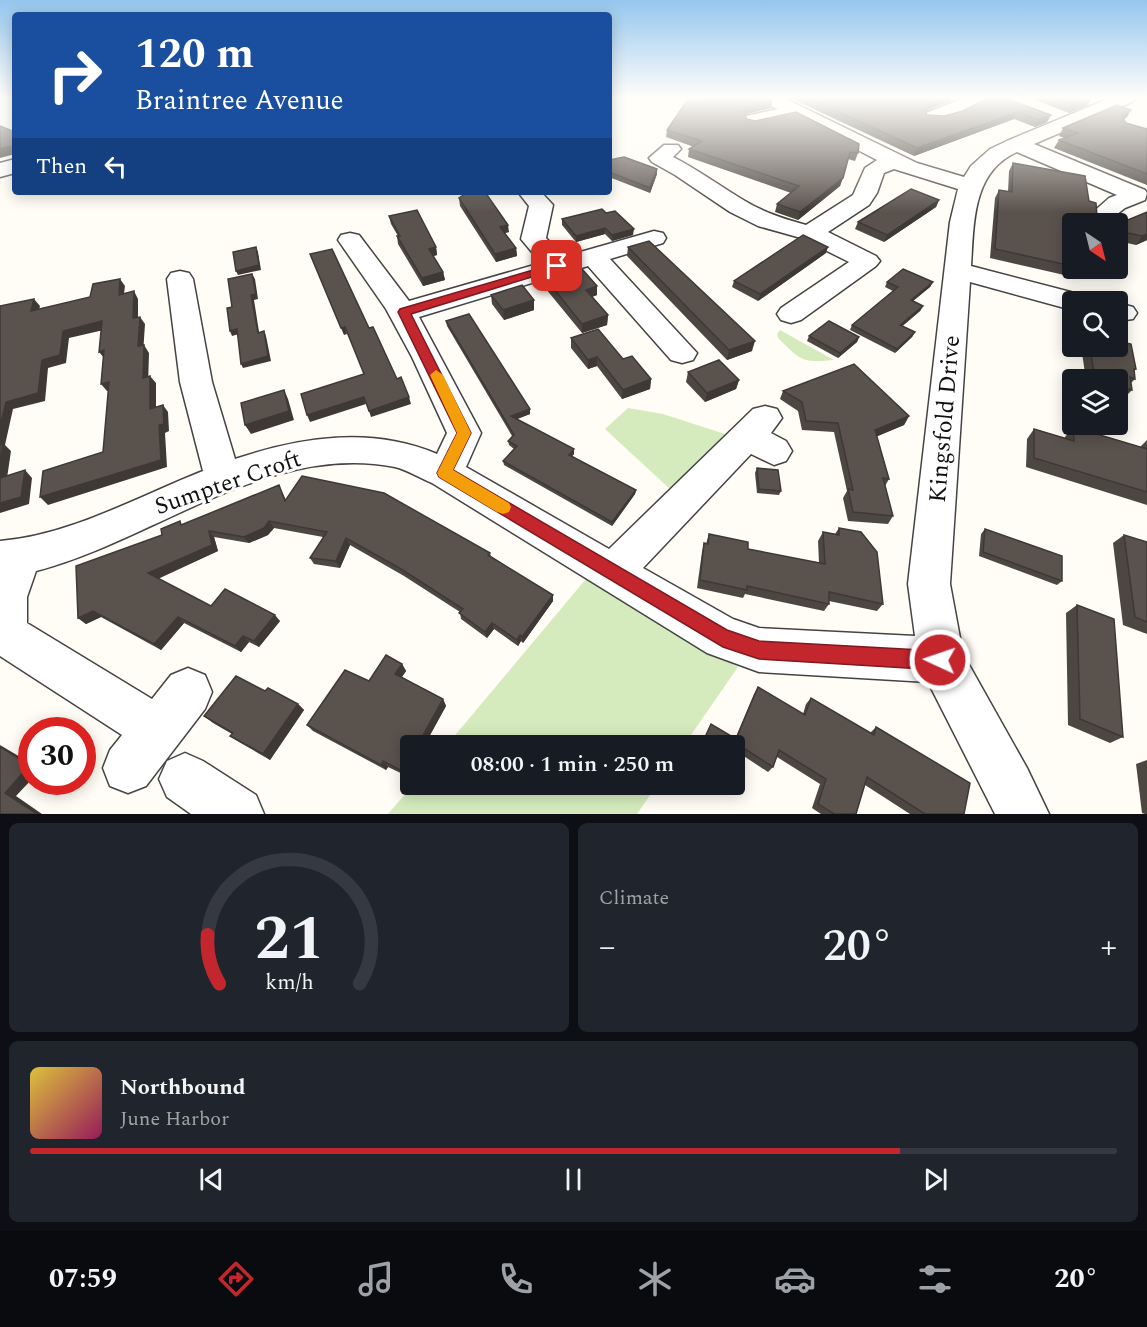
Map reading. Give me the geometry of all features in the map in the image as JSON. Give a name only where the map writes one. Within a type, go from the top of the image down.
[{"type":"street","points":[[845,136],[895,161],[937,177],[970,186]]},
{"type":"street","name":"Kingsfold Drive","points":[[1022,814],[940,660],[929,584],[962,222],[970,186],[979,171],[997,153],[1036,136]]},
{"type":"street","points":[[1016,144],[1137,195],[1117,203],[1104,213]]},
{"type":"street","points":[[657,154],[738,207],[766,221],[810,233],[867,261],[791,314]]},
{"type":"street","points":[[810,233],[861,200],[877,166],[895,161]]},
{"type":"street","points":[[532,195],[541,205],[533,238],[557,266]]},
{"type":"street","points":[[404,312],[654,238]]},
{"type":"street","points":[[350,240],[378,273],[404,312],[464,433],[445,473]]},
{"type":"street","points":[[594,256],[682,353]]},
{"type":"street","points":[[958,271],[1062,298]]},
{"type":"street","points":[[180,279],[196,382],[223,479]]},
{"type":"street","points":[[614,572],[762,435]]},
{"type":"street","name":"Sumpter Croft","points":[[11,558],[67,545],[223,479],[273,462],[323,451],[358,450],[395,454],[445,473],[723,638],[759,650],[940,660]]},
{"type":"street","points":[[11,558],[6,597],[6,634],[158,730]]},
{"type":"street","points":[[128,768],[188,692]]},
{"type":"street","points":[[184,779],[237,814]]},
{"type":"green space","points":[[780,330],[834,360],[803,359],[778,338],[777,334]]},
{"type":"green space","points":[[628,408],[663,414],[728,435],[671,490],[605,429]]},
{"type":"green space","points":[[591,573],[738,667],[691,735],[455,735]]},
{"type":"green space","points":[[404,795],[650,795],[637,814],[388,814]]},
{"type":"building","points":[[0,136],[12,136],[12,146],[0,149]]},
{"type":"building","points":[[686,136],[843,136],[859,144],[858,153],[850,152],[843,178],[800,212],[777,204],[799,186],[689,149],[702,141]]},
{"type":"building","points":[[891,136],[951,136],[917,148]]},
{"type":"building","points":[[1070,136],[1147,136],[1147,174],[1059,140]]},
{"type":"building","points":[[624,157],[657,169],[650,188],[612,173],[612,159]]},
{"type":"building","points":[[1013,163],[1085,176],[1089,201],[1096,203],[1097,213],[1062,213],[1062,264],[995,249],[999,190],[1012,192]]},
{"type":"building","points":[[911,189],[939,200],[887,235],[858,222]]},
{"type":"building","points":[[464,195],[487,195],[508,225],[500,227],[516,248],[495,254],[459,198]]},
{"type":"building","points":[[602,209],[606,213],[615,211],[634,229],[612,235],[605,228],[576,236],[562,219]]},
{"type":"building","points":[[417,210],[436,247],[429,249],[443,272],[422,278],[397,236],[400,236],[389,216]]},
{"type":"building","points":[[1147,212],[1147,234],[1142,236],[1128,233],[1128,220]]},
{"type":"building","points":[[803,235],[828,247],[760,294],[734,281]]},
{"type":"building","points":[[649,241],[755,341],[729,350],[628,247]]},
{"type":"building","points":[[256,247],[259,265],[236,271],[233,252]]},
{"type":"building","points":[[332,249],[369,328],[373,327],[397,379],[401,377],[409,397],[369,411],[364,397],[307,415],[301,394],[364,374],[345,327],[341,328],[310,254]]},
{"type":"building","points":[[582,269],[597,286],[586,290],[608,315],[582,324],[546,279]]},
{"type":"building","points":[[903,269],[933,282],[911,300],[923,306],[900,325],[915,332],[897,349],[852,325],[898,287],[887,282]]},
{"type":"building","points":[[252,274],[256,294],[251,295],[258,333],[264,331],[268,356],[241,364],[237,329],[230,331],[227,308],[232,307],[228,279]]},
{"type":"building","points":[[120,279],[119,295],[134,291],[133,318],[140,317],[138,346],[144,345],[143,378],[150,376],[150,409],[163,405],[164,424],[159,425],[161,460],[40,497],[43,471],[103,452],[109,382],[101,384],[104,350],[99,352],[102,321],[63,331],[60,355],[42,360],[38,393],[6,402],[0,426],[0,306],[34,299],[31,311],[90,297],[93,284]]},
{"type":"building","points":[[522,285],[534,300],[503,310],[491,295]]},
{"type":"building","points":[[469,314],[530,409],[511,416],[574,449],[569,455],[636,490],[612,522],[503,461],[517,446],[508,441],[514,435],[446,321]]},
{"type":"building","points":[[829,321],[859,337],[840,353],[809,336]]},
{"type":"building","points":[[598,329],[623,359],[632,356],[651,379],[623,390],[597,357],[588,360],[571,338]]},
{"type":"building","points":[[1128,343],[1131,344],[1136,369],[1134,369],[1135,379],[1130,377],[1132,390],[1128,389],[1128,369],[1093,369],[1092,357],[1128,357]]},
{"type":"building","points":[[719,360],[739,380],[707,393],[688,372]]},
{"type":"building","points":[[854,364],[909,416],[875,430],[889,479],[883,478],[893,516],[853,512],[848,489],[853,490],[838,423],[806,421],[802,402],[783,391]]},
{"type":"building","points":[[284,390],[289,411],[245,425],[241,403]]},
{"type":"building","points":[[1034,429],[1074,441],[1074,435],[1100,435],[1147,449],[1147,492],[1034,458]]},
{"type":"building","points":[[3,444],[0,467],[0,445]]},
{"type":"building","points":[[757,468],[778,470],[781,491],[759,489]]},
{"type":"building","points":[[25,470],[21,497],[0,503],[0,478]]},
{"type":"building","points":[[302,476],[384,493],[490,553],[488,555],[553,595],[522,637],[520,635],[517,640],[492,623],[485,632],[459,613],[463,609],[401,569],[346,538],[336,561],[310,558],[327,532],[269,521],[264,528],[244,537],[209,531],[212,545],[148,573],[211,606],[225,589],[275,615],[254,641],[243,636],[235,646],[178,617],[154,644],[93,611],[78,618],[76,566],[162,535],[161,529],[180,521],[181,525],[279,485],[285,501]]},
{"type":"building","points":[[839,528],[861,532],[877,552],[883,604],[829,592],[829,604],[747,586],[747,590],[700,580],[704,543],[708,544],[709,534],[748,542],[748,549],[825,564],[823,532],[839,535]]},
{"type":"building","points":[[985,529],[1062,556],[1062,581],[983,552]]},
{"type":"building","points":[[1124,535],[1147,542],[1147,622],[1135,617]]},
{"type":"building","points":[[1077,605],[1114,619],[1123,737],[1080,719]]},
{"type":"building","points":[[386,655],[402,664],[395,674],[443,699],[423,735],[400,735],[400,770],[383,761],[381,765],[307,725],[345,670],[369,681]]},
{"type":"building","points":[[236,676],[265,691],[268,688],[298,704],[263,754],[230,736],[233,733],[204,716]]},
{"type":"building","points":[[758,687],[805,715],[811,698],[874,735],[876,727],[970,783],[964,814],[925,814],[867,777],[856,814],[834,814],[818,804],[826,779],[779,750],[773,767],[745,749],[745,735],[738,735]]},
{"type":"building","points":[[711,724],[729,735],[706,735]]},
{"type":"building","points":[[0,747],[18,758],[18,778],[5,793],[37,814],[0,814]]},
{"type":"slow traffic","points":[[436,375],[464,433],[445,473],[503,507]]},
{"type":"route","points":[[557,266],[404,312],[464,433],[445,473],[723,638],[759,650],[940,660]]}]
